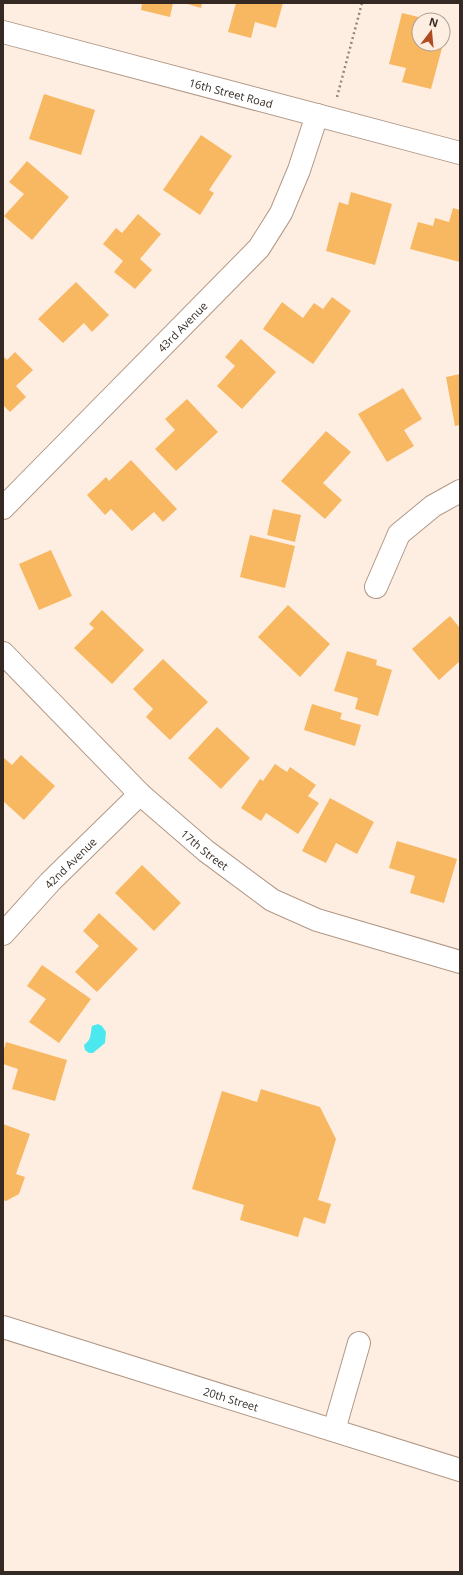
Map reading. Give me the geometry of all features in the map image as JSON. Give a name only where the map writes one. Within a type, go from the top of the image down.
[{"type":"street","name":"16th Street Road","points":[[3,32],[460,154]]},
{"type":"street","name":"43rd Avenue","points":[[3,508],[260,248],[281,213],[324,117]]},
{"type":"street","points":[[376,587],[399,534],[434,506],[460,491]]},
{"type":"street","name":"17th Street","points":[[3,653],[140,794],[206,851],[272,900],[317,920],[460,962]]},
{"type":"street","name":"42nd Avenue","points":[[3,934],[50,882],[140,794]]},
{"type":"street","name":"20th Street","points":[[3,1327],[460,1470]]},
{"type":"street","points":[[334,1430],[359,1343]]},
{"type":"path","points":[[324,117],[362,3]]},
{"type":"water","points":[[98,1024],[102,1026],[106,1032],[105,1043],[93,1053],[89,1053],[85,1050],[84,1045],[90,1038],[92,1026]]},
{"type":"building","points":[[142,3],[173,3],[170,17],[141,10]]},
{"type":"building","points":[[184,3],[202,3],[201,8]]},
{"type":"building","points":[[236,3],[283,3],[276,28],[255,22],[251,38],[228,32]]},
{"type":"building","points":[[402,13],[411,15],[411,52],[441,52],[431,89],[402,82],[406,68],[389,64]]},
{"type":"building","points":[[44,94],[95,110],[81,155],[29,139]]},
{"type":"building","points":[[201,135],[232,156],[209,190],[214,193],[200,215],[163,190]]},
{"type":"building","points":[[27,161],[69,197],[32,240],[4,216],[24,194],[9,182]]},
{"type":"building","points":[[351,192],[392,204],[375,265],[326,251],[339,202],[348,205]]},
{"type":"building","points":[[453,208],[460,210],[460,262],[410,249],[418,222],[433,226],[435,218],[449,222]]},
{"type":"building","points":[[138,214],[161,234],[140,259],[152,270],[135,289],[114,272],[123,261],[103,244],[116,228],[122,233]]},
{"type":"building","points":[[76,282],[109,315],[92,332],[84,323],[63,343],[38,319]]},
{"type":"building","points":[[332,297],[351,311],[313,364],[263,329],[282,302],[303,318],[314,303],[323,309]]},
{"type":"building","points":[[241,339],[276,372],[242,409],[217,386],[235,366],[225,357]]},
{"type":"building","points":[[15,352],[33,370],[16,386],[26,397],[10,412],[3,405],[3,356],[7,360]]},
{"type":"building","points":[[460,374],[460,425],[455,426],[446,377]]},
{"type":"building","points":[[403,388],[422,419],[404,430],[414,446],[387,462],[358,414]]},
{"type":"building","points":[[187,399],[218,432],[176,471],[155,449],[175,430],[165,419]]},
{"type":"building","points":[[326,431],[351,452],[323,483],[342,500],[325,519],[281,481]]},
{"type":"building","points":[[131,460],[177,509],[163,522],[154,512],[132,531],[111,509],[105,515],[87,495],[106,477],[109,481]]},
{"type":"building","points":[[273,509],[301,515],[295,542],[267,535]]},
{"type":"building","points":[[250,535],[295,546],[285,588],[240,577]]},
{"type":"building","points":[[51,550],[72,596],[39,610],[19,564]]},
{"type":"building","points":[[288,605],[330,644],[300,677],[258,637]]},
{"type":"building","points":[[102,610],[144,650],[112,684],[74,648],[94,628],[89,624]]},
{"type":"building","points":[[450,616],[460,628],[460,661],[439,680],[412,649]]},
{"type":"building","points":[[347,651],[377,660],[376,665],[392,670],[378,716],[355,709],[358,698],[334,691]]},
{"type":"building","points":[[163,659],[208,702],[170,740],[146,717],[153,709],[133,689]]},
{"type":"building","points":[[312,704],[342,713],[340,719],[361,725],[355,746],[304,730]]},
{"type":"building","points":[[217,727],[250,758],[221,789],[188,758]]},
{"type":"building","points":[[21,755],[55,786],[24,820],[3,801],[3,757],[12,765]]},
{"type":"building","points":[[275,764],[287,772],[290,767],[316,785],[308,796],[319,803],[298,834],[266,813],[261,821],[241,808],[260,779],[263,781]]},
{"type":"building","points":[[330,798],[374,822],[357,854],[336,843],[326,863],[302,851]]},
{"type":"building","points":[[397,841],[457,859],[444,903],[410,893],[415,876],[389,868]]},
{"type":"building","points":[[142,865],[181,903],[154,931],[115,893]]},
{"type":"building","points":[[99,913],[138,949],[97,992],[75,972],[99,946],[83,931]]},
{"type":"building","points":[[42,965],[91,999],[59,1043],[29,1022],[46,999],[27,986]]},
{"type":"building","points":[[6,1042],[67,1060],[55,1101],[12,1089],[18,1069],[3,1064],[3,1053]]},
{"type":"building","points":[[261,1089],[320,1107],[336,1139],[318,1200],[331,1204],[325,1224],[304,1217],[298,1237],[240,1220],[244,1205],[192,1189],[222,1091],[257,1102]]},
{"type":"building","points":[[3,1124],[30,1134],[16,1174],[25,1177],[19,1194],[6,1201],[3,1200]]}]
